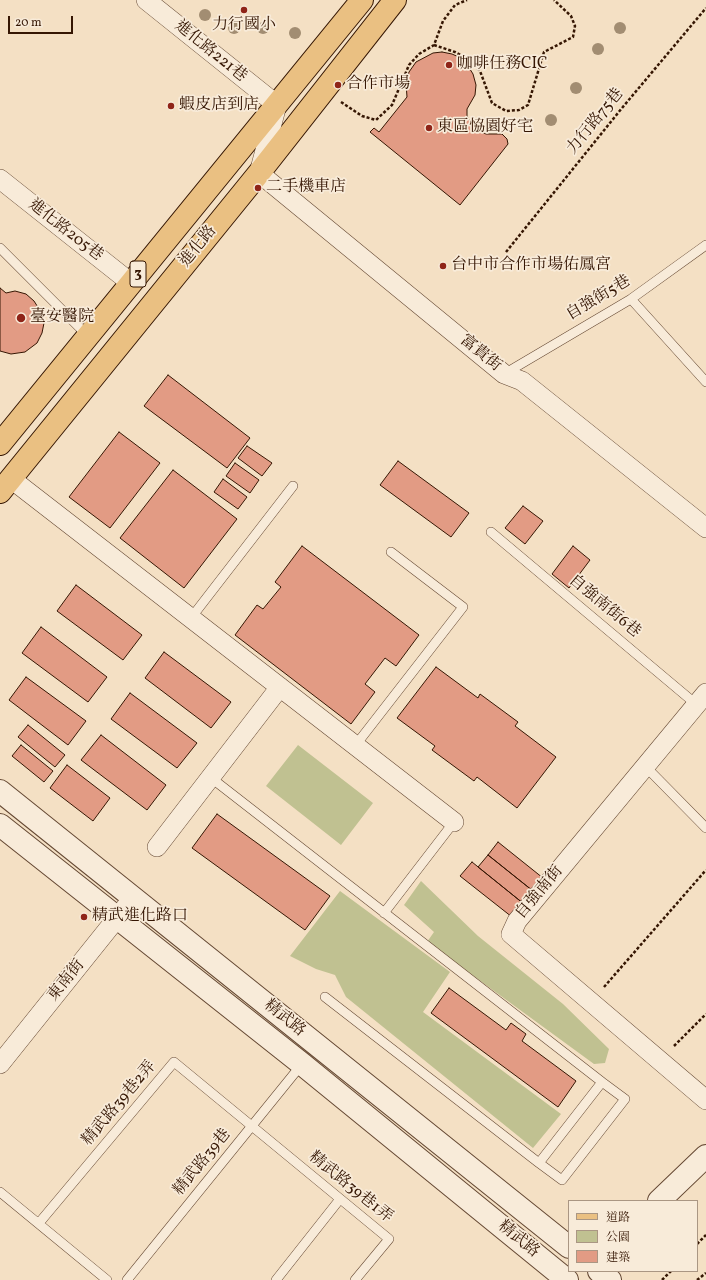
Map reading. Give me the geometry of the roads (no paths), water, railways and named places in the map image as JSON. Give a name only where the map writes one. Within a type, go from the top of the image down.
[{"type":"main road","name":"進化路","points":[[0,444],[362,0]]},
{"type":"main road","name":"進化路","points":[[5,485],[260,173],[395,0]]},
{"type":"street","name":"進化路221巷","points":[[146,0],[277,105]]},
{"type":"street","points":[[260,173],[277,105]]},
{"type":"street","name":"富貴街","points":[[260,173],[504,374],[522,381],[706,528]]},
{"type":"street","name":"進化路205巷","points":[[0,179],[131,283]]},
{"type":"street","points":[[5,485],[191,618],[454,822]]},
{"type":"street","points":[[156,847],[280,687]]},
{"type":"street","name":"自強南街","points":[[701,699],[511,930],[510,934],[706,1100]]},
{"type":"street","name":"精武路","points":[[0,791],[568,1246]]},
{"type":"street","name":"精武路","points":[[0,825],[302,1064],[567,1280]]},
{"type":"street","name":"東南街","points":[[0,1064],[133,898]]},
{"type":"street","points":[[660,1200],[706,1156]]},
{"type":"street","points":[[578,1280],[586,1272]]},
{"type":"street","points":[[600,1272],[610,1280]]},
{"type":"lane","name":"自強街5巷","points":[[504,374],[631,299],[706,245]]},
{"type":"lane","points":[[0,248],[88,336]]},
{"type":"lane","points":[[631,299],[706,382]]},
{"type":"lane","points":[[191,618],[293,486]]},
{"type":"lane","name":"自強南街6巷","points":[[491,532],[701,699]]},
{"type":"lane","points":[[355,746],[463,607],[391,552]]},
{"type":"lane","points":[[646,767],[706,828]]},
{"type":"lane","points":[[210,777],[625,1099],[562,1180],[325,997]]},
{"type":"lane","points":[[384,912],[454,822]]},
{"type":"lane","name":"精武路39巷2弄","points":[[39,1223],[174,1062],[251,1127]]},
{"type":"lane","name":"精武路39巷","points":[[127,1280],[302,1064]]},
{"type":"lane","points":[[540,1163],[602,1082]]},
{"type":"lane","name":"精武路39巷1弄","points":[[251,1127],[389,1239],[355,1280]]},
{"type":"lane","points":[[0,1192],[107,1280]]},
{"type":"lane","points":[[276,1280],[340,1199]]},
{"type":"place","name":"力行國小","points":[[244,10]]},
{"type":"place","name":"咖啡任務CIC","points":[[449,65]]},
{"type":"place","name":"合作市場","points":[[338,85]]},
{"type":"place","name":"蝦皮店到店","points":[[171,106]]},
{"type":"place","name":"東區恊園好宅","points":[[429,128]]},
{"type":"place","name":"二手機車店","points":[[258,188]]},
{"type":"place","name":"台中市合作市場佑鳳宮","points":[[443,266]]},
{"type":"place","name":"臺安醫院","points":[[21,318]]},
{"type":"place","name":"精武進化路口","points":[[84,917]]}]
